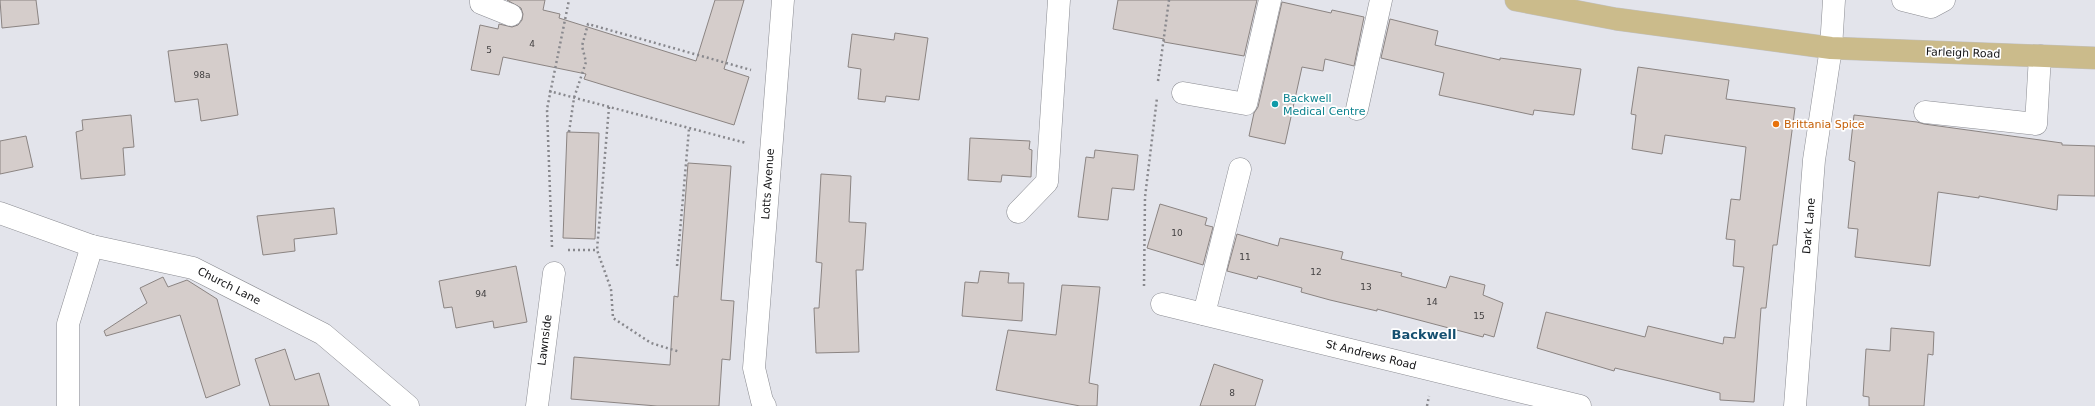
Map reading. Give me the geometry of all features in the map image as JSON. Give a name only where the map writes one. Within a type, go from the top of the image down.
[{"type":"main road","name":"Farleigh Road","points":[[1516,0],[1616,19],[1831,48],[2095,58]]},
{"type":"street","points":[[481,0],[481,3],[511,15]]},
{"type":"street","name":"Lotts Avenue","points":[[765,406],[762,401],[754,368],[783,0]]},
{"type":"street","points":[[1018,212],[1047,182],[1059,0]]},
{"type":"street","points":[[1183,93],[1246,104],[1270,0]]},
{"type":"street","points":[[1357,109],[1380,0]]},
{"type":"street","name":"Dark Lane","points":[[1795,406],[1814,160],[1831,48],[1834,0]]},
{"type":"street","points":[[1903,0],[1931,7],[1944,0]]},
{"type":"street","points":[[1925,112],[2036,124],[2040,56]]},
{"type":"street","points":[[1204,314],[1240,169]]},
{"type":"street","name":"Church Lane","points":[[0,213],[92,246],[192,268],[323,334],[408,406]]},
{"type":"street","points":[[68,406],[68,324],[92,246]]},
{"type":"street","name":"Lawnside","points":[[537,406],[554,273]]},
{"type":"street","name":"St Andrews Road","points":[[1162,304],[1580,406]]},
{"type":"path","points":[[554,273],[547,109],[549,91],[569,0]]},
{"type":"path","points":[[1158,83],[1169,0]]},
{"type":"path","points":[[569,132],[574,98],[586,62],[582,46],[588,24],[777,78]]},
{"type":"path","points":[[549,91],[689,129],[771,149]]},
{"type":"path","points":[[1157,91],[1146,197],[1143,300],[1162,304]]},
{"type":"path","points":[[609,107],[598,250],[611,289],[613,318],[651,344],[680,352]]},
{"type":"path","points":[[677,266],[689,129]]},
{"type":"path","points":[[552,250],[598,250]]},
{"type":"building","points":[[0,0],[36,0],[39,24],[2,28]]},
{"type":"building","points":[[507,0],[545,0],[543,10],[560,14],[559,18],[696,61],[715,0],[744,0],[724,69],[749,77],[734,125],[584,79],[586,74],[503,57],[499,75],[471,70],[480,25],[498,29],[499,24],[512,27],[518,25],[522,20],[523,14],[521,8]]},
{"type":"building","points":[[1118,0],[1257,0],[1244,56],[1164,42],[1164,39],[1113,29]]},
{"type":"building","name":"Backwell Medical Centre","points":[[1282,2],[1331,13],[1332,10],[1364,17],[1354,66],[1325,59],[1323,71],[1302,67],[1285,144],[1249,136],[1254,113],[1258,107]]},
{"type":"building","points":[[1390,19],[1438,31],[1435,45],[1500,60],[1500,58],[1581,69],[1574,115],[1534,110],[1533,115],[1439,95],[1444,73],[1381,58]]},
{"type":"building","points":[[895,33],[928,38],[919,100],[886,96],[885,102],[858,99],[861,69],[848,67],[852,34],[894,40]]},
{"type":"building","points":[[227,44],[238,115],[201,121],[198,99],[175,102],[168,51]]},
{"type":"building","points":[[1638,67],[1729,80],[1726,99],[1795,108],[1777,245],[1773,245],[1766,308],[1761,308],[1754,402],[1720,400],[1720,393],[1615,368],[1614,371],[1537,348],[1546,312],[1645,337],[1648,326],[1723,344],[1724,337],[1735,338],[1744,267],[1733,266],[1735,240],[1726,239],[1731,199],[1740,200],[1746,147],[1665,135],[1662,154],[1632,149],[1636,115],[1631,114]]},
{"type":"building","points":[[131,115],[134,147],[123,148],[125,175],[81,179],[76,132],[83,130],[82,120]]},
{"type":"building","points":[[1854,115],[1917,122],[2062,143],[2062,145],[2095,146],[2095,196],[2058,195],[2057,210],[1979,196],[1979,198],[1938,192],[1930,266],[1855,257],[1858,229],[1848,228],[1855,162],[1849,160]]},
{"type":"building","points":[[567,132],[599,133],[595,239],[563,238]]},
{"type":"building","points":[[26,136],[33,167],[0,174],[0,141]]},
{"type":"building","points":[[970,138],[1030,141],[1029,149],[1032,150],[1031,177],[1002,175],[1001,182],[968,180]]},
{"type":"building","points":[[1095,150],[1138,155],[1134,190],[1112,188],[1108,220],[1078,217],[1086,157],[1094,158]]},
{"type":"building","points":[[688,163],[731,166],[721,300],[734,301],[730,360],[722,359],[719,406],[657,406],[571,399],[574,357],[670,365],[674,296],[678,297]]},
{"type":"building","points":[[821,174],[851,176],[849,222],[866,223],[863,270],[856,270],[859,352],[816,353],[814,308],[819,308],[822,263],[816,262]]},
{"type":"building","points":[[1160,204],[1207,218],[1205,225],[1213,227],[1203,265],[1147,248]]},
{"type":"building","points":[[334,208],[337,234],[294,239],[295,251],[263,255],[257,216]]},
{"type":"building","points":[[1237,234],[1278,246],[1280,238],[1343,252],[1341,259],[1402,273],[1401,276],[1446,288],[1450,276],[1485,285],[1483,295],[1503,303],[1494,337],[1484,334],[1483,337],[1377,309],[1377,311],[1330,300],[1301,292],[1302,288],[1258,276],[1257,279],[1227,271]]},
{"type":"building","points":[[516,266],[527,322],[494,328],[493,321],[456,328],[452,307],[444,308],[439,281]]},
{"type":"building","points":[[980,271],[1009,273],[1008,283],[1024,283],[1022,321],[962,316],[965,282],[978,283]]},
{"type":"building","points":[[163,277],[168,287],[187,280],[217,299],[240,385],[206,398],[180,315],[106,336],[104,331],[147,303],[140,288]]},
{"type":"building","points":[[1062,285],[1100,287],[1089,383],[1098,385],[1097,406],[1080,406],[996,390],[1008,330],[1056,335]]},
{"type":"building","points":[[1891,328],[1934,332],[1933,355],[1928,354],[1924,406],[1869,406],[1869,397],[1863,396],[1866,349],[1890,351]]},
{"type":"building","points":[[285,349],[295,380],[319,373],[329,406],[270,406],[255,359]]},
{"type":"building","points":[[1214,364],[1263,380],[1255,406],[1200,406]]},
{"type":"place","name":"Backwell Medical Centre","points":[[1275,104]]},
{"type":"place","name":"Brittania Spice","points":[[1776,124]]},
{"type":"district","name":"Backwell","points":[[1424,334]]}]
